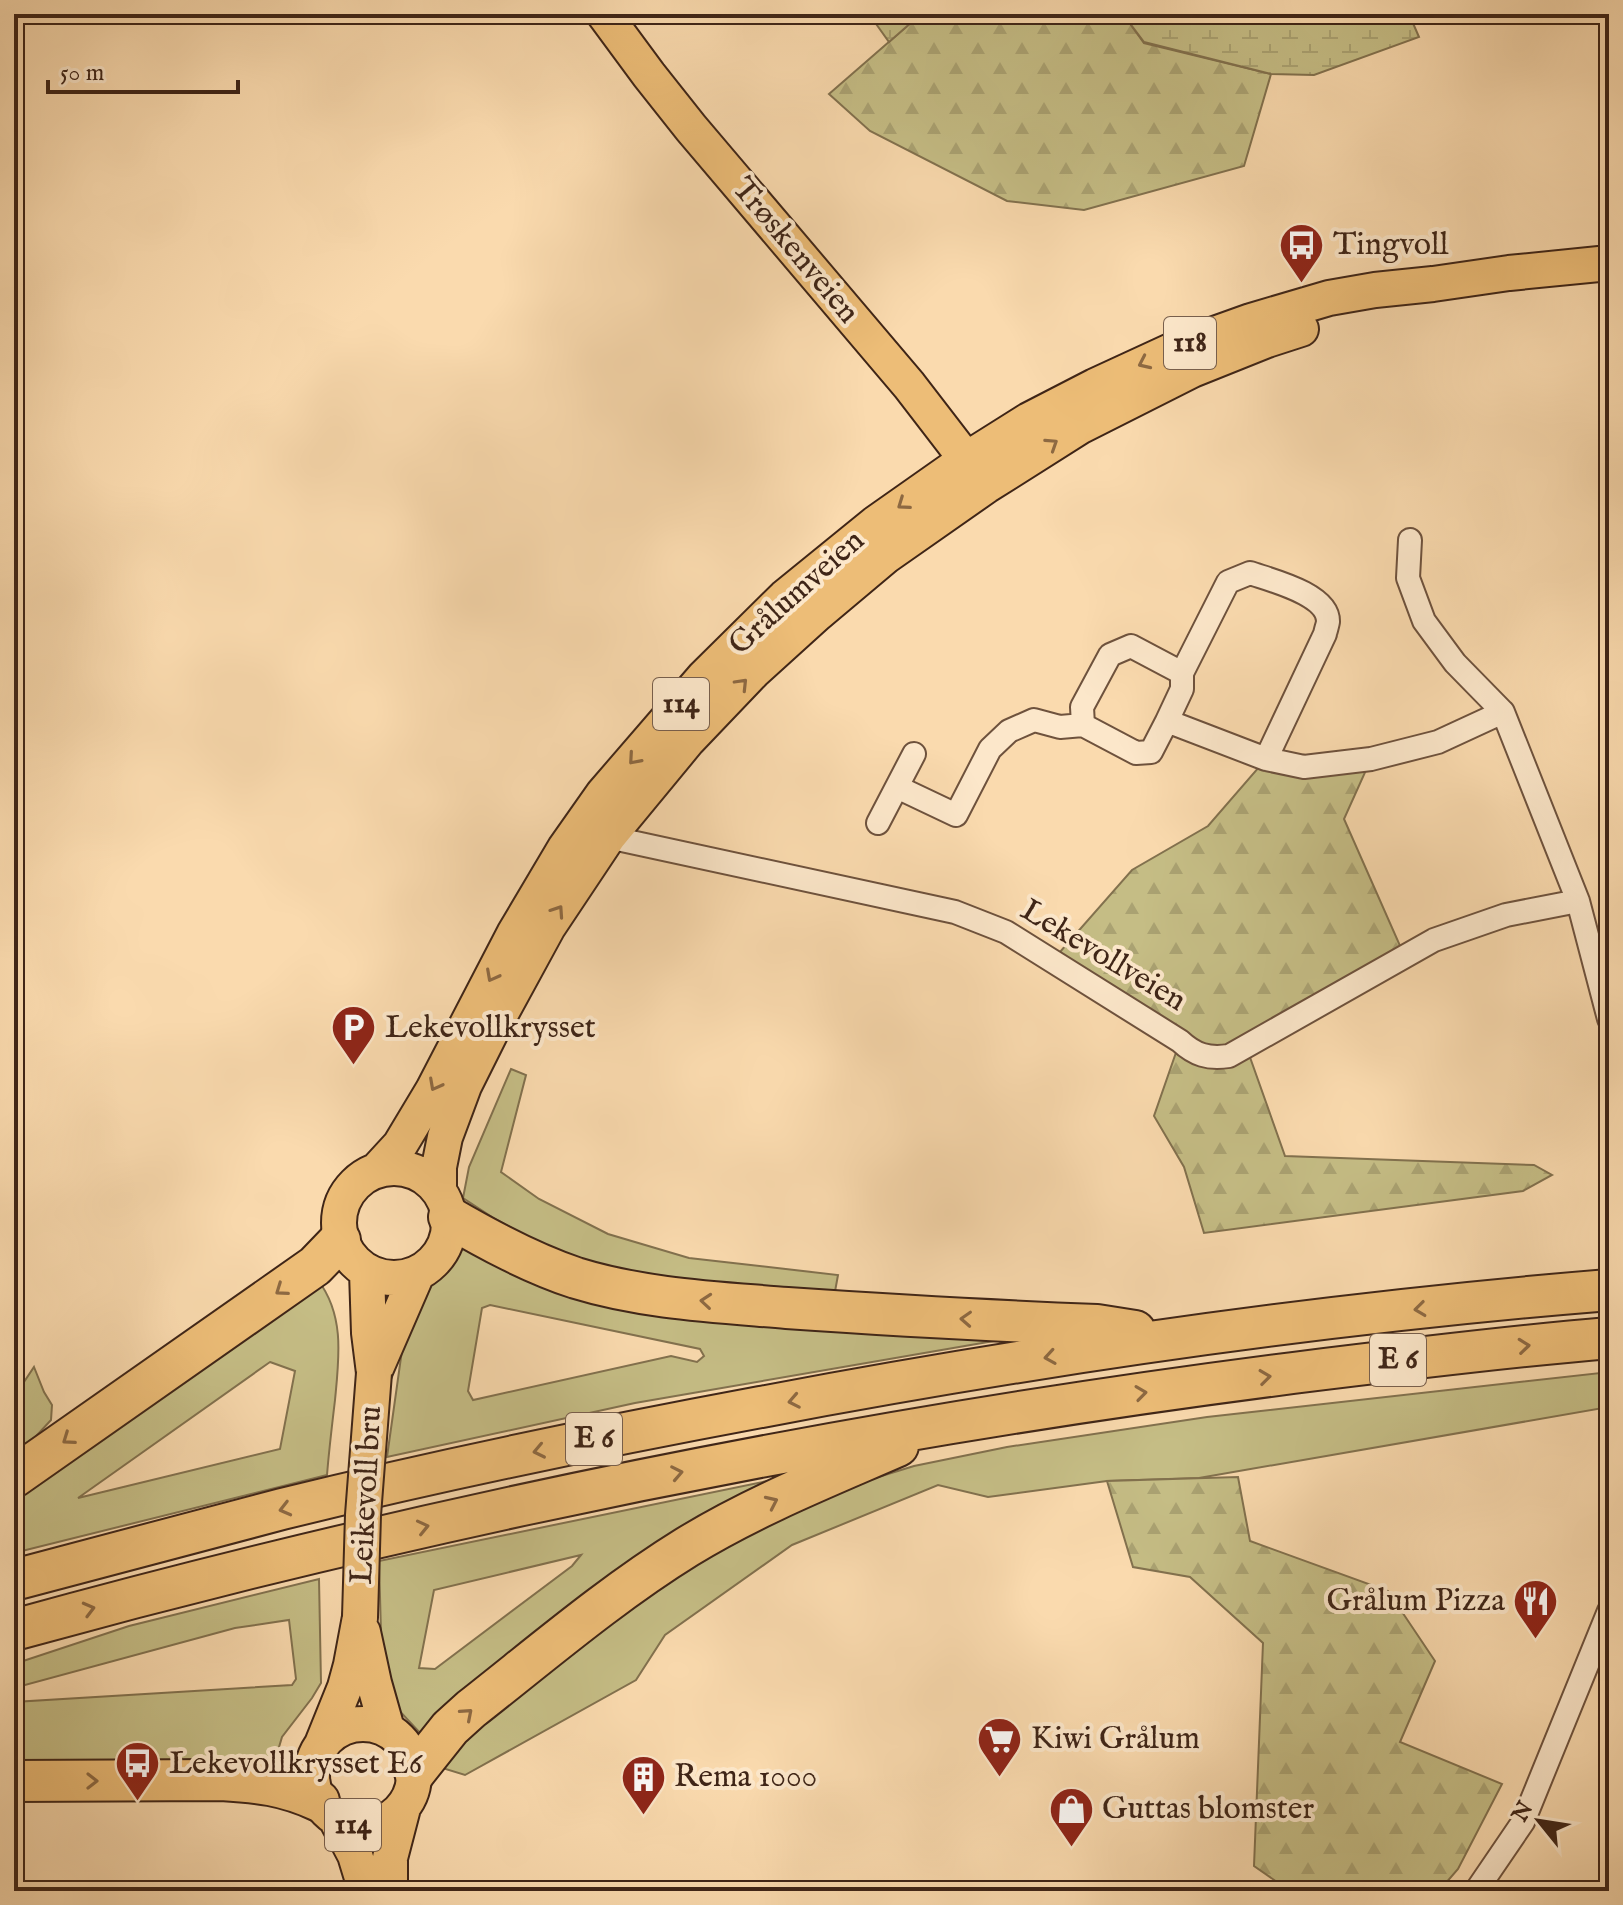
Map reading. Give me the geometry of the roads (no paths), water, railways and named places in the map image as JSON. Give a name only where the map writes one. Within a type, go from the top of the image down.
[{"type":"highway","name":"E 6","points":[[444,1204],[496,1244],[553,1270],[608,1286],[670,1298],[1097,1325],[1183,1337]]},
{"type":"highway","points":[[14,1477],[315,1266],[340,1240]]},
{"type":"highway","name":"E 6","points":[[14,1580],[283,1509],[565,1445],[847,1391],[1183,1337],[1465,1303],[1609,1290]]},
{"type":"highway","name":"E 6","points":[[14,1630],[263,1564],[442,1522],[702,1468],[953,1422],[1188,1386],[1609,1338]]},
{"type":"highway","name":"E 6","points":[[409,1790],[450,1728],[471,1709],[605,1605],[688,1547],[769,1503],[953,1422]]},
{"type":"highway","points":[[14,1781],[252,1782],[299,1791],[327,1810]]},
{"type":"main road","name":"Trøskenveien","points":[[604,14],[691,128],[909,385],[976,473]]},
{"type":"main road","name":"Grålumveien","points":[[444,1204],[439,1167],[445,1137],[464,1086],[548,927],[608,837],[688,740],[753,672],[886,556],[1029,420],[1184,345],[1329,298],[1509,273],[1609,263]]},
{"type":"main road","name":"Grålumveien","points":[[377,1170],[400,1145],[433,1090],[514,934],[565,848],[603,794],[704,677],[785,597],[876,523],[976,473]]},
{"type":"main road","points":[[377,1170],[411,1170],[426,1178],[444,1204]]},
{"type":"main road","name":"114","points":[[340,1240],[338,1223],[341,1206],[349,1190],[361,1178],[377,1170]]},
{"type":"main road","name":"114","points":[[374,1373],[417,1274],[439,1255],[448,1237],[444,1204]]},
{"type":"main road","points":[[340,1240],[351,1259],[367,1272],[383,1278],[400,1279],[417,1274]]},
{"type":"main road","name":"114","points":[[367,1272],[374,1373]]},
{"type":"main road","name":"Leikevoll bru","points":[[360,1664],[363,1515],[374,1373]]},
{"type":"main road","name":"114","points":[[360,1664],[387,1729],[398,1736],[412,1758],[409,1790],[390,1858],[390,1891]]},
{"type":"main road","name":"114","points":[[360,1664],[345,1687],[315,1757],[312,1772],[313,1787],[355,1855],[366,1891]]},
{"type":"main road","points":[[322,1744],[332,1734],[359,1723],[387,1729]]},
{"type":"main road","name":"114","points":[[327,1810],[348,1824],[378,1824],[391,1818],[409,1790]]},
{"type":"street","points":[[1410,540],[1408,578],[1424,621],[1455,663],[1503,712],[1578,901],[1609,1019]]},
{"type":"street","points":[[897,787],[956,815],[990,749],[1009,731],[1034,720],[1060,727],[1083,725],[1136,753],[1151,752],[1182,689],[1182,673],[1228,582],[1250,573],[1295,588],[1320,604],[1327,612],[1329,622],[1266,759]]},
{"type":"street","points":[[1083,725],[1082,707],[1110,655],[1131,646],[1182,673]]},
{"type":"street","points":[[1167,721],[1266,759],[1304,767],[1371,759],[1438,742],[1503,712]]},
{"type":"street","points":[[878,823],[914,754]]},
{"type":"street","name":"Lekevollveien","points":[[565,848],[608,837],[955,912],[1006,932],[1180,1041],[1192,1052],[1212,1058],[1229,1056],[1434,940],[1506,915],[1578,901]]},
{"type":"street","points":[[1476,1891],[1523,1822],[1608,1616]]},
{"type":"place","name":"Tingvoll","points":[[1302,284]]},
{"type":"place","name":"Lekevollkrysset","points":[[354,1067]]},
{"type":"place","name":"Grålum Pizza","points":[[1536,1640]]},
{"type":"place","name":"Kiwi Grålum","points":[[1000,1778]]},
{"type":"place","name":"Lekevollkrysset E6","points":[[138,1803]]},
{"type":"place","name":"Rema 1000","points":[[643,1816]]},
{"type":"place","name":"Guttas blomster","points":[[1071,1848]]}]
